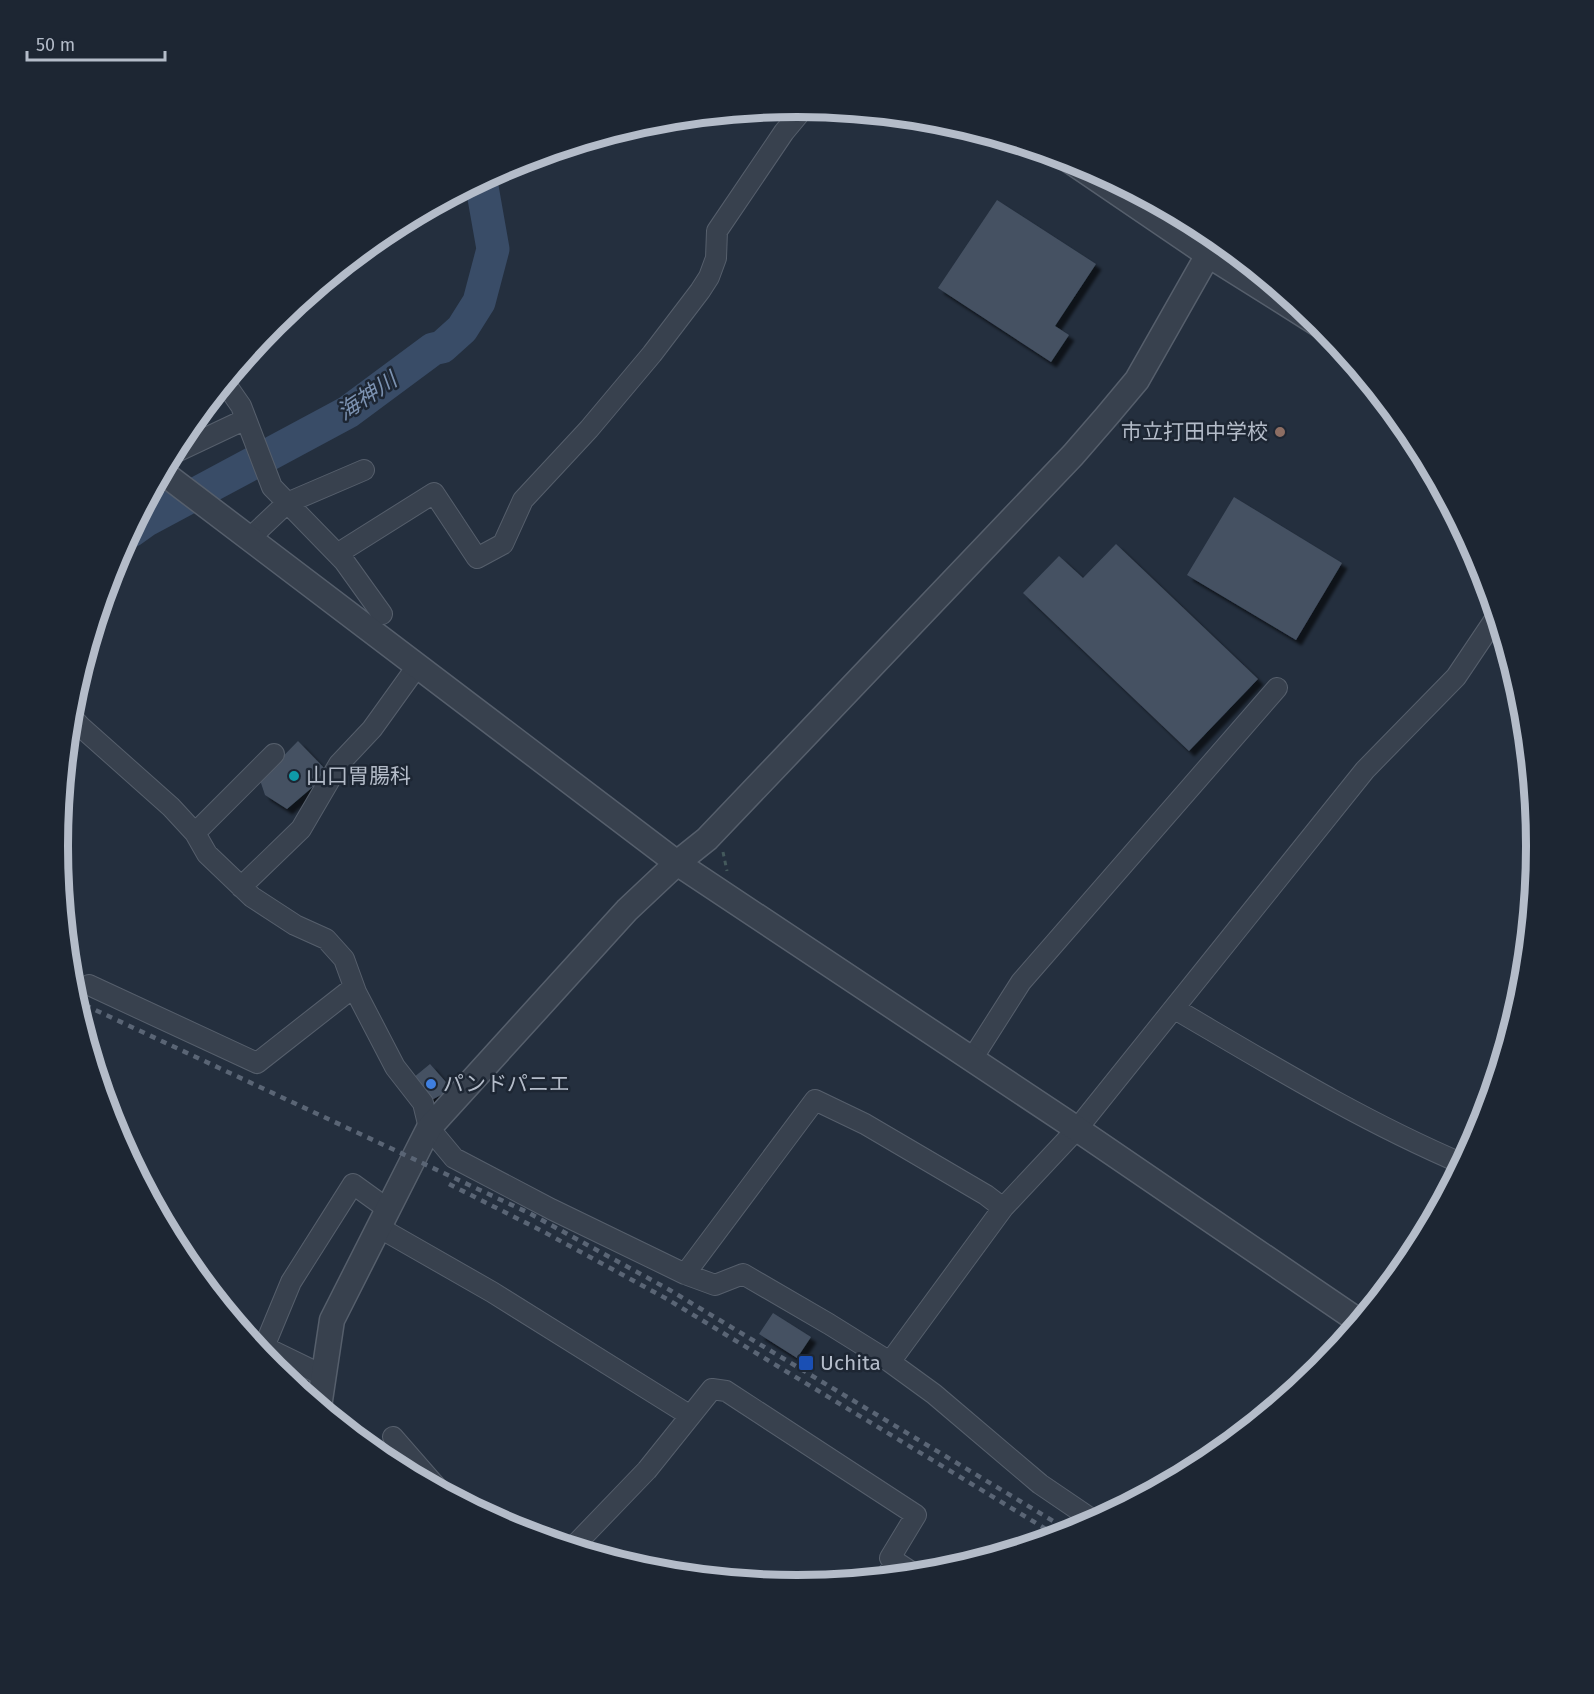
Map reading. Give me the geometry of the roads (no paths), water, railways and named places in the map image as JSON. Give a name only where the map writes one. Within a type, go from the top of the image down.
[{"type":"street","points":[[337,554],[434,493],[477,558],[503,544],[523,500],[610,404],[700,291],[716,258],[717,231],[796,117]]},
{"type":"street","points":[[1143,205],[1210,246]]},
{"type":"street","points":[[320,1399],[332,1320],[429,1128],[627,910],[677,863],[707,839],[1073,455],[1137,380],[1212,247]]},
{"type":"street","points":[[229,389],[241,406],[272,487],[337,554],[382,614]]},
{"type":"street","points":[[180,458],[246,419]]},
{"type":"street","points":[[250,538],[287,503],[364,470]]},
{"type":"street","points":[[172,471],[205,504],[677,863],[1077,1129],[1354,1318]]},
{"type":"street","points":[[890,1362],[1003,1208],[1077,1129],[1365,770],[1456,677],[1491,624]]},
{"type":"street","points":[[241,887],[301,829],[339,764],[372,729],[418,665]]},
{"type":"street","points":[[972,1059],[1021,982],[1277,688]]},
{"type":"street","points":[[79,725],[171,807],[195,833],[207,854],[252,897],[295,926],[326,939],[344,959],[354,987],[395,1066],[423,1103],[429,1128],[454,1158],[551,1209],[685,1274],[715,1286],[743,1274],[890,1362],[934,1394],[1040,1484],[1087,1516]]},
{"type":"street","points":[[195,833],[274,754]]},
{"type":"street","points":[[89,985],[257,1063],[354,987]]},
{"type":"street","points":[[1175,1009],[1356,1113],[1455,1161]]},
{"type":"street","points":[[685,1274],[815,1100],[865,1124],[986,1195],[1003,1208]]},
{"type":"street","points":[[261,1341],[291,1282],[353,1184],[385,1219],[492,1292],[689,1415]]},
{"type":"street","points":[[272,1353],[324,1376]]},
{"type":"street","points":[[577,1542],[647,1470],[712,1389],[726,1391],[916,1515],[890,1558],[906,1568]]},
{"type":"street","points":[[393,1437],[427,1476]]},
{"type":"street","points":[[890,1570],[896,1561]]},
{"type":"waterway","name":"海神川","points":[[144,521],[348,412],[433,349],[442,347],[462,329],[479,302],[493,249],[482,189]]},
{"type":"railway","points":[[85,1005],[529,1213],[668,1289],[1062,1526]]},
{"type":"railway","points":[[449,1184],[544,1232],[667,1299],[1049,1531]]},
{"type":"place","name":"市立打田中学校","points":[[1280,432]]},
{"type":"place","name":"山口胃腸科","points":[[294,776]]},
{"type":"place","name":"パンドパニエ","points":[[431,1084]]},
{"type":"place","name":"Uchita","points":[[806,1363]]}]
